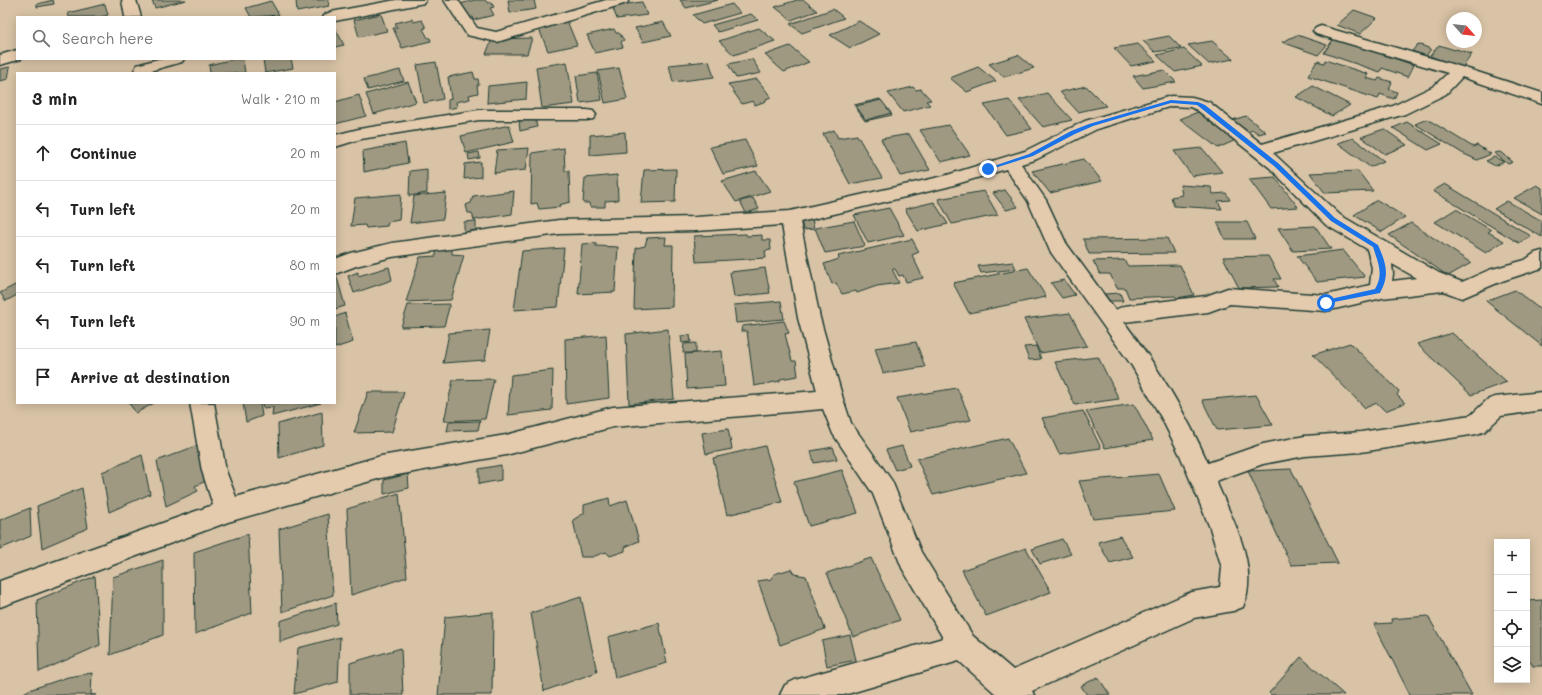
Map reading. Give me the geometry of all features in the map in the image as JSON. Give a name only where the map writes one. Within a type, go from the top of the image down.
[{"type":"street","points":[[129,0],[133,16]]},
{"type":"street","points":[[336,16],[419,0]]},
{"type":"street","points":[[451,0],[472,32],[497,37],[622,0]]},
{"type":"street","points":[[1321,31],[1459,71],[1542,98]]},
{"type":"street","points":[[0,60],[16,55]]},
{"type":"street","points":[[142,67],[172,60]]},
{"type":"street","points":[[1259,151],[1399,110],[1440,90],[1459,71]]},
{"type":"street","points":[[336,267],[351,260],[392,250],[559,227],[696,224],[790,218],[947,181],[1010,162],[1031,155],[1073,132],[1091,125],[1171,101],[1192,102],[1203,106],[1259,151],[1333,220],[1443,283],[1462,290],[1496,275],[1532,265],[1542,258]]},
{"type":"street","points":[[336,141],[359,134],[479,115],[587,115]]},
{"type":"street","points":[[790,218],[809,318],[831,399],[841,427],[883,489],[911,559],[963,646],[1018,689],[1192,605],[1233,598],[1235,568],[1223,528],[1201,476],[1171,413],[1140,360],[1057,246],[1037,200],[1010,162]]},
{"type":"street","points":[[1376,246],[1384,272],[1383,282],[1378,291]]},
{"type":"street","points":[[1124,314],[1208,304],[1228,296],[1326,303],[1378,291],[1443,283]]},
{"type":"street","points":[[0,594],[228,511],[381,467],[506,445],[614,417],[831,399]]},
{"type":"street","points":[[1201,476],[1263,454],[1305,446],[1361,442],[1477,424],[1495,407],[1542,401]]},
{"type":"street","points":[[202,404],[214,471],[228,511]]},
{"type":"street","points":[[795,695],[963,646]]},
{"type":"building","points":[[53,0],[54,4],[37,7],[37,4]]},
{"type":"building","points":[[152,0],[186,0],[155,8]]},
{"type":"building","points":[[296,0],[328,0],[329,6],[297,12]]},
{"type":"building","points":[[475,0],[485,0],[488,3],[491,2],[494,7],[490,8],[494,15],[474,20],[473,17],[461,20],[452,6]]},
{"type":"building","points":[[508,0],[534,0],[536,9],[510,13]]},
{"type":"building","points":[[680,0],[718,0],[686,8]]},
{"type":"building","points":[[797,0],[804,0],[817,11],[791,20],[775,7]]},
{"type":"building","points":[[271,1],[279,15],[250,16],[246,8]]},
{"type":"building","points":[[642,2],[647,15],[617,19],[612,6]]},
{"type":"building","points":[[105,4],[108,15],[69,16],[68,13]]},
{"type":"building","points":[[732,4],[740,13],[702,24],[693,15]]},
{"type":"building","points":[[833,9],[844,18],[802,33],[790,24]]},
{"type":"building","points":[[1354,10],[1377,18],[1360,34],[1337,25]]},
{"type":"building","points":[[381,14],[387,31],[359,37],[354,20]]},
{"type":"building","points":[[751,14],[758,20],[718,32],[712,25]]},
{"type":"building","points":[[412,19],[414,22],[422,20],[426,28],[423,29],[431,41],[402,48],[393,28],[397,28],[395,23]]},
{"type":"building","points":[[567,21],[577,45],[548,51],[539,29],[548,27],[545,22]]},
{"type":"building","points":[[859,21],[879,34],[850,48],[830,35]]},
{"type":"building","points":[[663,22],[671,36],[643,42],[635,28]]},
{"type":"building","points":[[759,28],[775,41],[734,55],[719,41]]},
{"type":"building","points":[[614,29],[616,33],[619,33],[624,40],[621,42],[623,47],[595,53],[587,35]]},
{"type":"building","points":[[336,30],[344,45],[336,47]]},
{"type":"building","points":[[1297,35],[1327,45],[1318,55],[1282,42]]},
{"type":"building","points":[[1169,36],[1181,48],[1155,52],[1143,41]]},
{"type":"building","points":[[532,38],[527,54],[486,54],[492,39]]},
{"type":"building","points":[[1334,38],[1414,65],[1408,77],[1382,68],[1380,72],[1324,53]]},
{"type":"building","points":[[1212,41],[1233,59],[1209,64],[1188,45]]},
{"type":"building","points":[[1138,44],[1156,61],[1131,66],[1114,48]]},
{"type":"building","points":[[1418,44],[1431,49],[1426,56],[1412,51]]},
{"type":"building","points":[[1439,45],[1472,54],[1462,68],[1430,56]]},
{"type":"building","points":[[790,46],[809,62],[784,72],[765,55]]},
{"type":"building","points":[[1184,49],[1202,66],[1175,72],[1157,55]]},
{"type":"building","points":[[1018,55],[1034,68],[1004,77],[989,64]]},
{"type":"building","points":[[752,59],[761,73],[736,78],[728,64]]},
{"type":"building","points":[[230,60],[243,60],[245,72],[210,72],[209,65]]},
{"type":"building","points":[[263,60],[291,60],[293,68],[265,72]]},
{"type":"building","points":[[1325,60],[1368,74],[1366,78],[1377,81],[1379,78],[1392,82],[1389,89],[1397,92],[1394,99],[1380,94],[1378,99],[1308,76],[1317,61],[1324,63]]},
{"type":"building","points":[[709,61],[714,77],[673,82],[669,65]]},
{"type":"building","points":[[436,62],[443,99],[424,103],[417,65]]},
{"type":"building","points":[[567,62],[574,104],[542,108],[536,67]]},
{"type":"building","points":[[10,67],[8,79],[0,81],[0,69]]},
{"type":"building","points":[[978,67],[996,81],[967,92],[950,78]]},
{"type":"building","points":[[619,68],[627,99],[605,103],[598,71]]},
{"type":"building","points":[[400,70],[404,81],[368,90],[364,79]]},
{"type":"building","points":[[1164,70],[1176,82],[1143,88],[1133,76]]},
{"type":"building","points":[[473,72],[475,79],[478,79],[478,93],[469,95],[470,99],[456,102],[457,107],[448,109],[448,100],[451,99],[448,77]]},
{"type":"building","points":[[597,73],[602,100],[580,103],[576,76]]},
{"type":"building","points":[[757,79],[771,97],[766,99],[766,101],[755,105],[753,101],[742,104],[728,84]]},
{"type":"building","points":[[408,82],[416,102],[374,114],[366,94]]},
{"type":"building","points":[[527,82],[526,99],[487,103],[488,86]]},
{"type":"building","points":[[1086,86],[1106,106],[1078,112],[1060,92]]},
{"type":"building","points":[[1313,86],[1350,105],[1332,116],[1296,97]]},
{"type":"building","points":[[913,87],[916,90],[921,89],[931,100],[926,101],[930,105],[903,112],[888,93]]},
{"type":"building","points":[[1047,93],[1072,120],[1043,127],[1019,100]]},
{"type":"building","points":[[359,95],[366,116],[336,124],[336,102]]},
{"type":"building","points":[[880,99],[892,115],[865,121],[854,105]]},
{"type":"building","points":[[881,100],[891,113],[866,120],[856,106]]},
{"type":"building","points":[[1009,100],[1032,129],[1006,135],[984,105]]},
{"type":"building","points":[[1198,112],[1236,140],[1218,148],[1180,119]]},
{"type":"building","points":[[1246,116],[1266,132],[1259,134],[1253,130],[1244,133],[1229,121]]},
{"type":"building","points":[[535,118],[537,127],[520,131],[519,121]]},
{"type":"building","points":[[1427,119],[1473,147],[1477,145],[1491,154],[1477,160],[1462,153],[1415,124]]},
{"type":"building","points":[[1407,122],[1442,144],[1428,150],[1393,128]]},
{"type":"building","points":[[509,125],[514,142],[466,153],[461,136]]},
{"type":"building","points":[[949,125],[970,155],[941,162],[920,130]]},
{"type":"building","points":[[1384,129],[1407,145],[1385,154],[1361,137]]},
{"type":"building","points":[[834,130],[838,138],[857,135],[882,178],[850,184],[823,134]]},
{"type":"building","points":[[625,132],[626,152],[590,155],[590,135]]},
{"type":"building","points":[[909,134],[930,170],[900,176],[881,139]]},
{"type":"building","points":[[1353,138],[1384,161],[1370,167],[1338,143]]},
{"type":"building","points":[[745,140],[758,166],[723,174],[710,147]]},
{"type":"building","points":[[405,143],[408,163],[364,172],[363,151]]},
{"type":"building","points":[[529,148],[526,170],[494,173],[497,150]]},
{"type":"building","points":[[564,148],[565,171],[569,171],[570,202],[559,205],[560,207],[539,209],[537,203],[531,204],[532,153]]},
{"type":"building","points":[[1202,148],[1222,172],[1192,176],[1174,151]]},
{"type":"building","points":[[479,152],[480,158],[469,160],[468,154]]},
{"type":"building","points":[[1500,152],[1513,162],[1508,164],[1494,153]]},
{"type":"building","points":[[1494,157],[1504,162],[1495,166],[1486,161]]},
{"type":"building","points":[[1084,159],[1102,181],[1050,193],[1032,171]]},
{"type":"building","points":[[481,162],[481,177],[464,179],[465,164]]},
{"type":"building","points":[[427,169],[427,193],[409,196],[410,171]]},
{"type":"building","points":[[676,169],[675,202],[641,203],[644,170]]},
{"type":"building","points":[[756,171],[770,191],[736,202],[722,181]]},
{"type":"building","points":[[1358,171],[1373,191],[1325,193],[1310,173]]},
{"type":"building","points":[[617,175],[618,200],[605,201],[605,207],[590,207],[589,203],[583,203],[585,178]]},
{"type":"building","points":[[1275,177],[1298,207],[1271,209],[1249,179]]},
{"type":"building","points":[[1445,184],[1531,236],[1519,243],[1433,191]]},
{"type":"building","points":[[1180,185],[1211,187],[1213,194],[1226,193],[1230,200],[1218,201],[1222,209],[1174,206],[1171,197],[1182,195]]},
{"type":"building","points":[[1537,185],[1542,188],[1542,214],[1514,198]]},
{"type":"building","points":[[1005,190],[1018,207],[1006,210],[993,193]]},
{"type":"building","points":[[514,191],[512,214],[474,220],[472,213],[468,213],[466,205],[471,203],[473,196]]},
{"type":"building","points":[[984,191],[998,215],[952,224],[938,199]]},
{"type":"building","points":[[446,193],[443,219],[410,223],[414,196]]},
{"type":"building","points":[[401,194],[399,220],[388,222],[387,226],[366,228],[365,225],[351,226],[355,198]]},
{"type":"building","points":[[753,198],[759,209],[746,213],[740,201]]},
{"type":"building","points":[[1377,200],[1405,217],[1382,232],[1354,215]]},
{"type":"building","points":[[1507,201],[1542,221],[1542,237],[1494,209]]},
{"type":"building","points":[[934,202],[948,224],[918,231],[905,209]]},
{"type":"building","points":[[889,208],[904,235],[868,243],[854,215]]},
{"type":"building","points":[[1456,209],[1491,230],[1488,232],[1504,241],[1486,253],[1435,222]]},
{"type":"building","points":[[812,219],[814,229],[803,230],[801,220]]},
{"type":"building","points":[[476,221],[476,230],[464,232],[464,222]]},
{"type":"building","points":[[854,221],[865,246],[825,253],[815,228]]},
{"type":"building","points":[[1217,222],[1247,222],[1255,239],[1225,239]]},
{"type":"building","points":[[1411,223],[1471,263],[1448,276],[1389,235]]},
{"type":"building","points":[[1315,226],[1331,249],[1293,251],[1278,228]]},
{"type":"building","points":[[746,234],[747,236],[762,235],[762,240],[770,240],[771,250],[765,251],[766,258],[696,262],[694,236]]},
{"type":"building","points":[[666,237],[665,245],[673,245],[672,307],[634,309],[636,248],[645,246],[647,238]]},
{"type":"building","points":[[1167,238],[1174,253],[1089,254],[1083,239]]},
{"type":"building","points":[[912,239],[919,252],[912,255],[923,278],[906,282],[903,275],[899,276],[895,269],[892,269],[899,283],[877,286],[857,293],[856,291],[842,294],[836,283],[832,284],[824,264],[839,259],[838,256]]},
{"type":"building","points":[[596,243],[596,246],[618,247],[615,292],[578,294],[582,244]]},
{"type":"building","points":[[437,248],[452,248],[452,254],[464,255],[451,300],[406,302],[420,257],[436,256]]},
{"type":"building","points":[[564,248],[558,307],[514,310],[522,251]]},
{"type":"building","points":[[1343,250],[1365,277],[1317,282],[1297,256]]},
{"type":"building","points":[[1268,256],[1281,279],[1274,279],[1278,287],[1239,288],[1223,257]]},
{"type":"building","points":[[1124,260],[1128,266],[1180,265],[1194,295],[1177,298],[1175,296],[1129,298],[1125,288],[1117,288],[1110,274],[1100,274],[1093,261]]},
{"type":"building","points":[[1013,262],[1016,269],[981,273],[978,266]]},
{"type":"building","points":[[389,267],[392,280],[354,293],[348,276],[358,272],[358,276]]},
{"type":"building","points":[[765,268],[770,293],[734,297],[730,272]]},
{"type":"building","points":[[1028,268],[1046,297],[969,313],[953,283]]},
{"type":"building","points":[[336,274],[345,306],[336,309]]},
{"type":"building","points":[[1064,280],[1075,295],[1062,298],[1051,283]]},
{"type":"building","points":[[16,285],[16,296],[6,301],[0,293]]},
{"type":"building","points":[[1515,290],[1542,311],[1542,346],[1486,301]]},
{"type":"building","points":[[1120,293],[1123,301],[1108,301],[1105,294]]},
{"type":"building","points":[[781,301],[784,319],[736,323],[734,305]]},
{"type":"building","points":[[450,304],[444,326],[401,327],[408,305]]},
{"type":"building","points":[[345,313],[353,342],[336,348],[336,317]]},
{"type":"building","points":[[1070,313],[1087,346],[1040,353],[1024,319]]},
{"type":"building","points":[[784,321],[789,333],[785,334],[792,361],[796,361],[798,376],[754,386],[747,331],[741,331],[742,326]]},
{"type":"building","points":[[668,329],[674,399],[629,404],[626,334]]},
{"type":"building","points":[[490,330],[485,360],[443,363],[449,333]]},
{"type":"building","points":[[1452,333],[1507,382],[1471,395],[1417,344]]},
{"type":"building","points":[[606,335],[609,398],[566,404],[565,339]]},
{"type":"building","points":[[690,335],[691,342],[682,343],[681,336]]},
{"type":"building","points":[[916,342],[925,367],[883,373],[875,348]]},
{"type":"building","points":[[696,343],[696,353],[683,353],[684,344]]},
{"type":"building","points":[[1350,343],[1399,391],[1397,395],[1405,403],[1385,411],[1377,403],[1365,408],[1313,355]]},
{"type":"building","points":[[1036,346],[1041,359],[1029,360],[1024,347]]},
{"type":"building","points":[[722,351],[725,386],[687,389],[685,354]]},
{"type":"building","points":[[1098,357],[1119,399],[1075,405],[1055,362]]},
{"type":"building","points":[[553,370],[552,410],[508,415],[511,375]]},
{"type":"building","points":[[494,379],[485,419],[444,421],[453,380]]},
{"type":"building","points":[[957,388],[971,420],[910,432],[897,398]]},
{"type":"building","points":[[368,392],[404,392],[392,432],[354,433]]},
{"type":"building","points":[[1256,395],[1273,425],[1217,430],[1202,400]]},
{"type":"building","points":[[130,404],[152,404],[136,413]]},
{"type":"building","points":[[243,404],[260,404],[262,416],[246,422]]},
{"type":"building","points":[[262,404],[317,404],[272,416],[273,407],[263,408]]},
{"type":"building","points":[[1134,404],[1153,440],[1105,448],[1086,411]]},
{"type":"building","points":[[1083,411],[1101,448],[1059,454],[1042,418]]},
{"type":"building","points":[[322,412],[323,445],[279,458],[278,424]]},
{"type":"building","points":[[480,421],[478,430],[447,431],[449,422]]},
{"type":"building","points":[[728,429],[732,449],[706,454],[702,433]]},
{"type":"building","points":[[1008,438],[1026,473],[933,495],[917,459]]},
{"type":"building","points":[[211,440],[219,475],[195,486],[198,491],[166,506],[157,461]]},
{"type":"building","points":[[765,446],[782,502],[727,515],[713,458]]},
{"type":"building","points":[[902,446],[910,466],[895,470],[886,450]]},
{"type":"building","points":[[833,447],[837,459],[814,463],[811,451]]},
{"type":"building","points":[[142,455],[150,494],[109,512],[102,472]]},
{"type":"building","points":[[501,465],[501,480],[479,484],[479,469]]},
{"type":"building","points":[[1291,469],[1338,563],[1291,565],[1248,471]]},
{"type":"building","points":[[842,470],[858,513],[809,526],[794,482]]},
{"type":"building","points":[[408,474],[409,488],[384,494],[384,480]]},
{"type":"building","points":[[1159,474],[1175,511],[1093,519],[1079,481]]},
{"type":"building","points":[[82,488],[88,528],[42,548],[37,506]]},
{"type":"building","points":[[399,493],[407,577],[351,595],[347,509]]},
{"type":"building","points":[[609,498],[610,506],[627,500],[639,541],[625,547],[625,551],[610,556],[606,552],[592,557],[581,557],[573,520],[584,513],[584,505]]},
{"type":"building","points":[[30,508],[31,536],[0,549],[0,520]]},
{"type":"building","points":[[328,514],[333,595],[282,612],[279,529]]},
{"type":"building","points":[[248,534],[252,613],[195,634],[194,552]]},
{"type":"building","points":[[1120,536],[1133,557],[1110,563],[1098,542]]},
{"type":"building","points":[[1062,539],[1071,554],[1040,564],[1032,549]]},
{"type":"building","points":[[1026,548],[1051,592],[986,616],[962,570]]},
{"type":"building","points":[[871,558],[900,620],[853,637],[827,573]]},
{"type":"building","points":[[163,560],[163,635],[110,655],[113,577]]},
{"type":"building","points":[[791,569],[794,574],[806,576],[825,629],[780,645],[758,581],[772,579],[774,574]]},
{"type":"building","points":[[95,576],[100,645],[39,672],[37,600]]},
{"type":"building","points":[[581,597],[597,672],[544,691],[531,613]]},
{"type":"building","points":[[1542,600],[1542,666],[1533,666],[1530,662],[1530,601]]},
{"type":"building","points":[[336,603],[337,624],[280,642],[280,621]]},
{"type":"building","points":[[493,612],[492,695],[438,695],[445,617]]},
{"type":"building","points":[[1428,616],[1472,695],[1410,695],[1374,624],[1392,623],[1391,619]]},
{"type":"building","points":[[659,623],[667,663],[615,678],[608,637]]},
{"type":"building","points":[[850,635],[856,660],[827,666],[822,641]]},
{"type":"building","points":[[340,637],[338,682],[294,694],[298,648]]},
{"type":"building","points":[[401,648],[403,695],[350,695],[350,663]]},
{"type":"building","points":[[1301,657],[1344,695],[1271,695],[1269,693]]},
{"type":"building","points":[[92,673],[91,695],[20,695],[29,690],[68,677]]},
{"type":"building","points":[[1098,677],[1110,695],[1087,695],[1081,686]]},
{"type":"route","points":[[988,169],[1031,155],[1073,132],[1123,115],[1149,109],[1171,101],[1192,102],[1198,104],[1203,106],[1276,164],[1333,220],[1376,246],[1384,272],[1383,282],[1378,291],[1326,303]]}]
